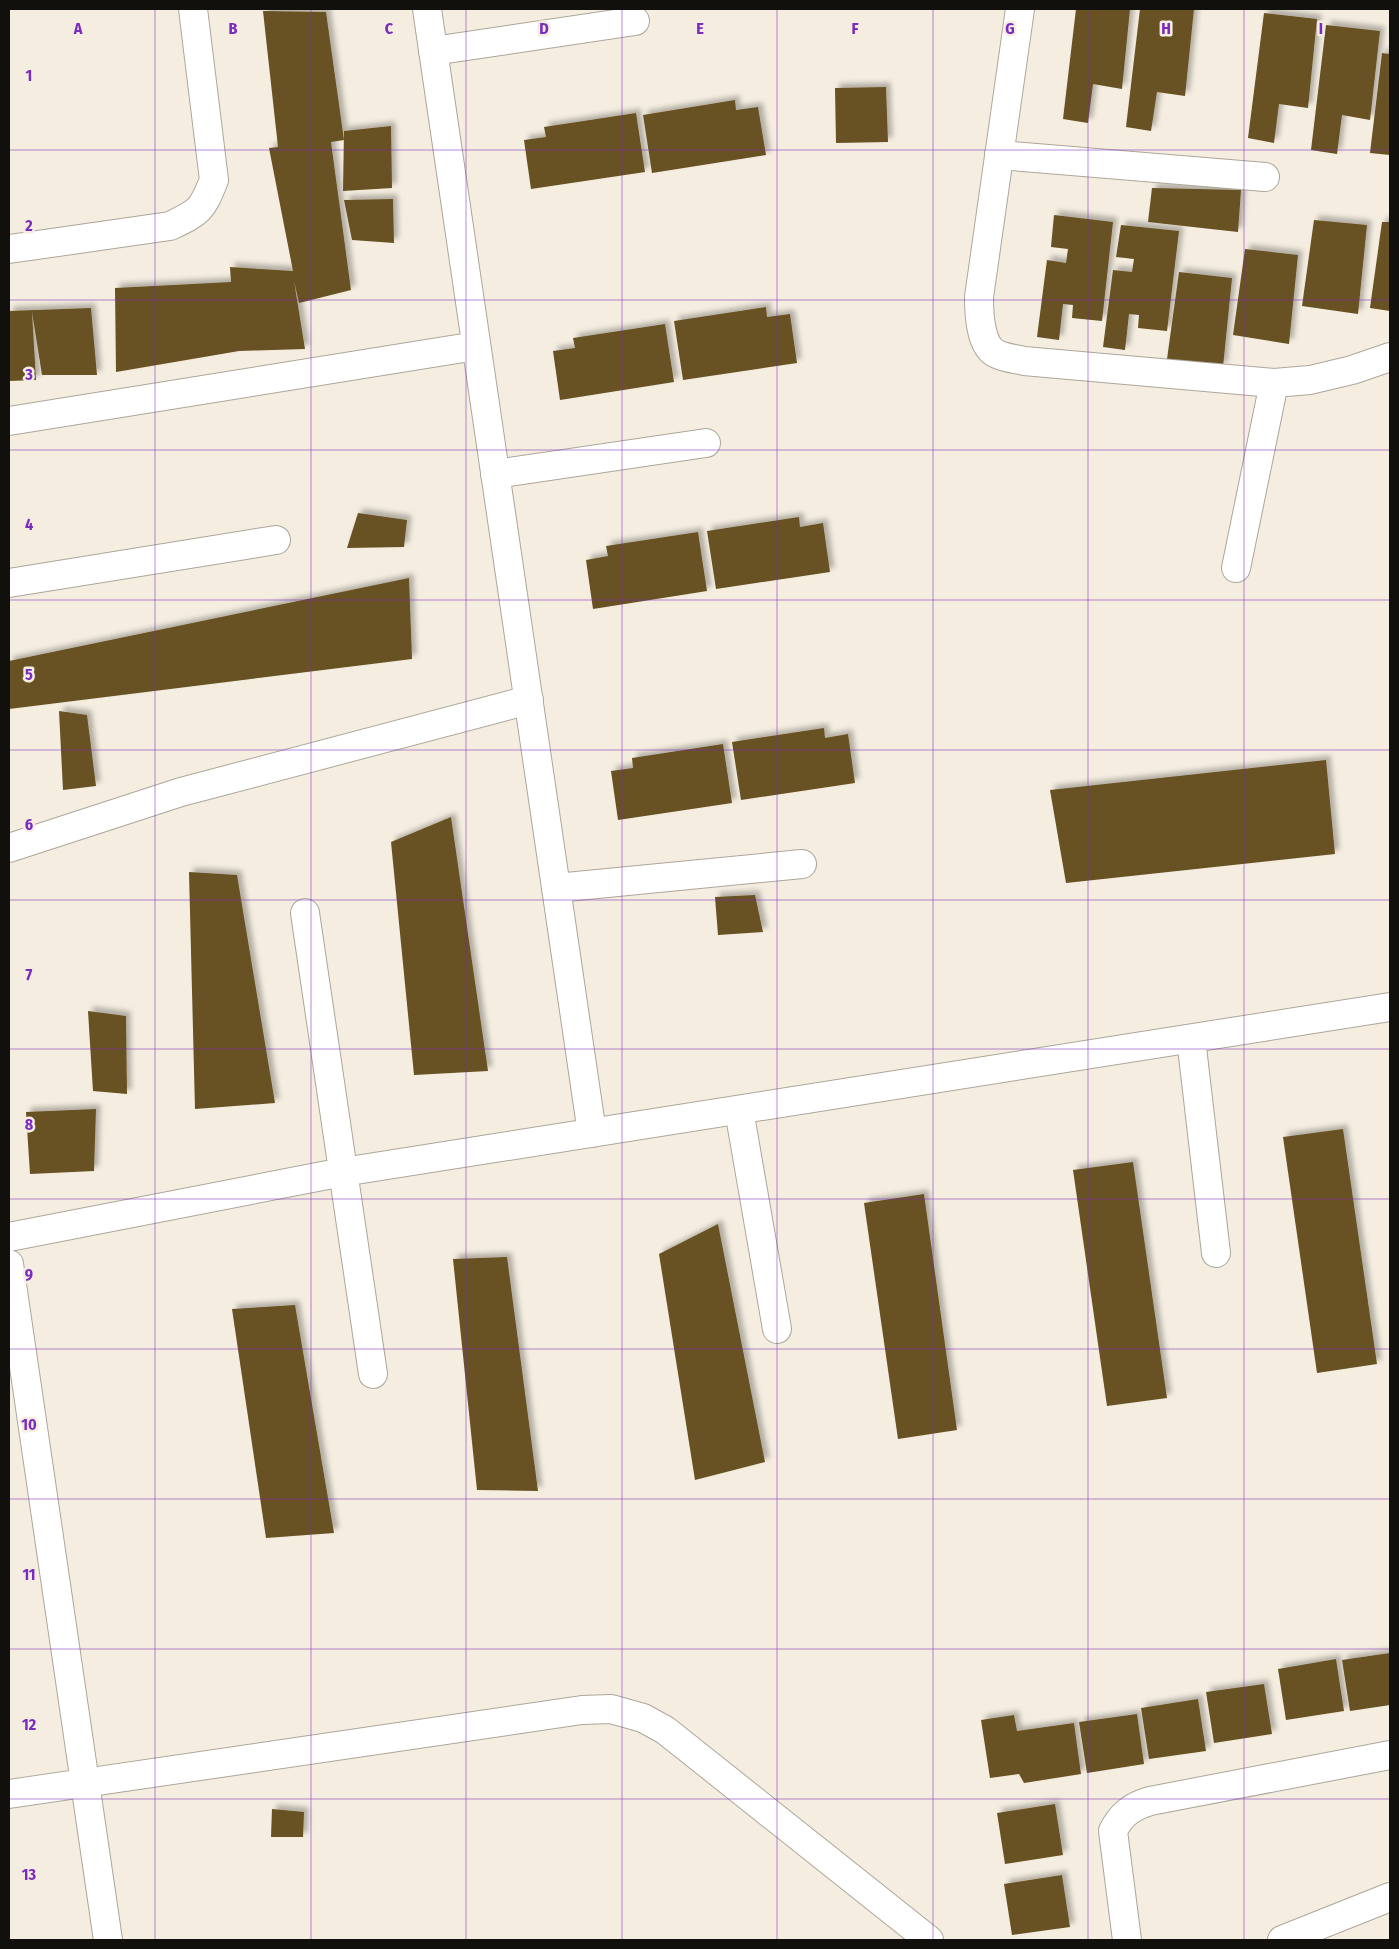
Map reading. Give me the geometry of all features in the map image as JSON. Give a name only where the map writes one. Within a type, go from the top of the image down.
[{"type":"street","points":[[9,249],[170,226],[193,215],[204,204],[214,180],[193,9]]},
{"type":"street","points":[[427,9],[592,1133]]},
{"type":"street","points":[[1020,9],[979,297],[979,318],[984,339],[996,354],[1024,361],[1274,383],[1310,380],[1352,370],[1390,357]]},
{"type":"street","points":[[433,51],[635,22]]},
{"type":"street","points":[[999,155],[1265,177]]},
{"type":"street","points":[[9,421],[476,346]]},
{"type":"street","points":[[1236,568],[1274,383]]},
{"type":"street","points":[[495,474],[706,443]]},
{"type":"street","points":[[9,582],[276,540]]},
{"type":"street","points":[[9,848],[181,792],[528,700]]},
{"type":"street","points":[[556,888],[802,864]]},
{"type":"street","points":[[305,913],[373,1374]]},
{"type":"street","points":[[9,1237],[343,1172],[1390,1008]]},
{"type":"street","points":[[1191,1039],[1216,1253]]},
{"type":"street","points":[[739,1110],[778,1329]]},
{"type":"street","points":[[9,1264],[108,1940]]},
{"type":"street","points":[[9,1794],[582,1710],[612,1709],[642,1718],[665,1730],[929,1940]]},
{"type":"street","points":[[1127,1940],[1113,1831],[1124,1815],[1136,1805],[1390,1755]]},
{"type":"street","points":[[1282,1940],[1390,1897]]},
{"type":"building","points":[[1076,9],[1130,9],[1122,89],[1093,84],[1088,123],[1063,119]]},
{"type":"building","points":[[1140,9],[1194,9],[1185,96],[1157,92],[1151,131],[1126,127]]},
{"type":"building","points":[[263,11],[326,12],[344,140],[331,142],[351,290],[299,303],[294,281],[305,349],[239,351],[116,372],[115,288],[231,282],[230,267],[293,271],[269,148],[278,147]]},
{"type":"building","points":[[1264,13],[1317,19],[1308,108],[1279,104],[1274,143],[1248,138]]},
{"type":"building","points":[[1326,25],[1380,31],[1370,120],[1342,115],[1337,154],[1311,150]]},
{"type":"building","points":[[1382,53],[1390,54],[1390,155],[1370,153]]},
{"type":"building","points":[[886,87],[888,142],[836,143],[835,88]]},
{"type":"building","points":[[735,100],[736,110],[758,107],[766,155],[652,173],[643,115]]},
{"type":"building","points":[[636,113],[645,172],[531,189],[524,140],[546,137],[544,127]]},
{"type":"building","points":[[391,126],[392,188],[343,191],[344,131]]},
{"type":"building","points":[[1152,188],[1241,190],[1238,232],[1148,222]]},
{"type":"building","points":[[393,199],[394,243],[352,240],[344,200]]},
{"type":"building","points":[[1054,215],[1113,222],[1102,321],[1072,318],[1073,305],[1063,304],[1059,340],[1037,337],[1047,260],[1066,263],[1068,249],[1051,247]]},
{"type":"building","points":[[1314,220],[1367,225],[1358,314],[1302,306]]},
{"type":"building","points":[[1382,222],[1390,222],[1390,311],[1370,308]]},
{"type":"building","points":[[1121,225],[1179,231],[1167,331],[1138,328],[1139,315],[1129,314],[1125,350],[1103,347],[1113,270],[1132,272],[1134,259],[1116,257]]},
{"type":"building","points":[[1245,249],[1298,255],[1289,344],[1233,335]]},
{"type":"building","points":[[1179,272],[1232,278],[1223,367],[1167,359]]},
{"type":"building","points":[[766,307],[767,317],[790,314],[797,363],[683,380],[674,321]]},
{"type":"building","points":[[91,308],[97,375],[42,375],[32,312],[36,380],[9,381],[9,311]]},
{"type":"building","points":[[665,324],[674,382],[560,400],[553,351],[575,348],[573,338]]},
{"type":"building","points":[[358,513],[407,520],[404,547],[347,548]]},
{"type":"building","points":[[799,517],[800,527],[823,523],[830,572],[716,589],[707,531]]},
{"type":"building","points":[[698,532],[707,591],[593,609],[586,560],[608,556],[606,546]]},
{"type":"building","points":[[409,578],[412,659],[9,709],[9,661]]},
{"type":"building","points":[[59,711],[87,715],[96,786],[63,790]]},
{"type":"building","points":[[824,728],[825,738],[848,734],[855,783],[741,800],[732,742]]},
{"type":"building","points":[[723,744],[732,803],[618,820],[611,771],[633,768],[632,758]]},
{"type":"building","points":[[1326,760],[1335,854],[1066,883],[1050,790]]},
{"type":"building","points":[[451,817],[488,1071],[414,1075],[391,842]]},
{"type":"building","points":[[189,872],[237,875],[275,1103],[195,1109]]},
{"type":"building","points":[[755,895],[763,932],[718,935],[715,897]]},
{"type":"building","points":[[88,1011],[126,1016],[127,1094],[93,1091]]},
{"type":"building","points":[[96,1109],[94,1171],[30,1174],[26,1112]]},
{"type":"building","points":[[1343,1129],[1377,1364],[1317,1373],[1283,1137]]},
{"type":"building","points":[[1133,1162],[1167,1398],[1107,1406],[1073,1170]]},
{"type":"building","points":[[924,1194],[957,1430],[898,1439],[864,1203]]},
{"type":"building","points":[[718,1224],[765,1462],[695,1480],[659,1254]]},
{"type":"building","points":[[507,1257],[538,1491],[477,1490],[453,1259]]},
{"type":"building","points":[[295,1305],[334,1533],[266,1538],[232,1309]]},
{"type":"building","points":[[1390,1653],[1390,1705],[1350,1711],[1342,1660]]},
{"type":"building","points":[[1336,1659],[1344,1711],[1286,1720],[1278,1669]]},
{"type":"building","points":[[1264,1684],[1272,1734],[1214,1743],[1206,1692]]},
{"type":"building","points":[[1198,1699],[1206,1751],[1149,1759],[1141,1708]]},
{"type":"building","points":[[1137,1714],[1144,1764],[1087,1773],[1079,1722]]},
{"type":"building","points":[[1014,1715],[1017,1731],[1074,1723],[1081,1774],[1024,1783],[1019,1774],[990,1778],[981,1720]]},
{"type":"building","points":[[1055,1804],[1063,1855],[1005,1864],[997,1813]]},
{"type":"building","points":[[272,1809],[304,1812],[303,1837],[271,1837]]},
{"type":"building","points":[[1062,1875],[1070,1927],[1012,1935],[1004,1884]]}]
